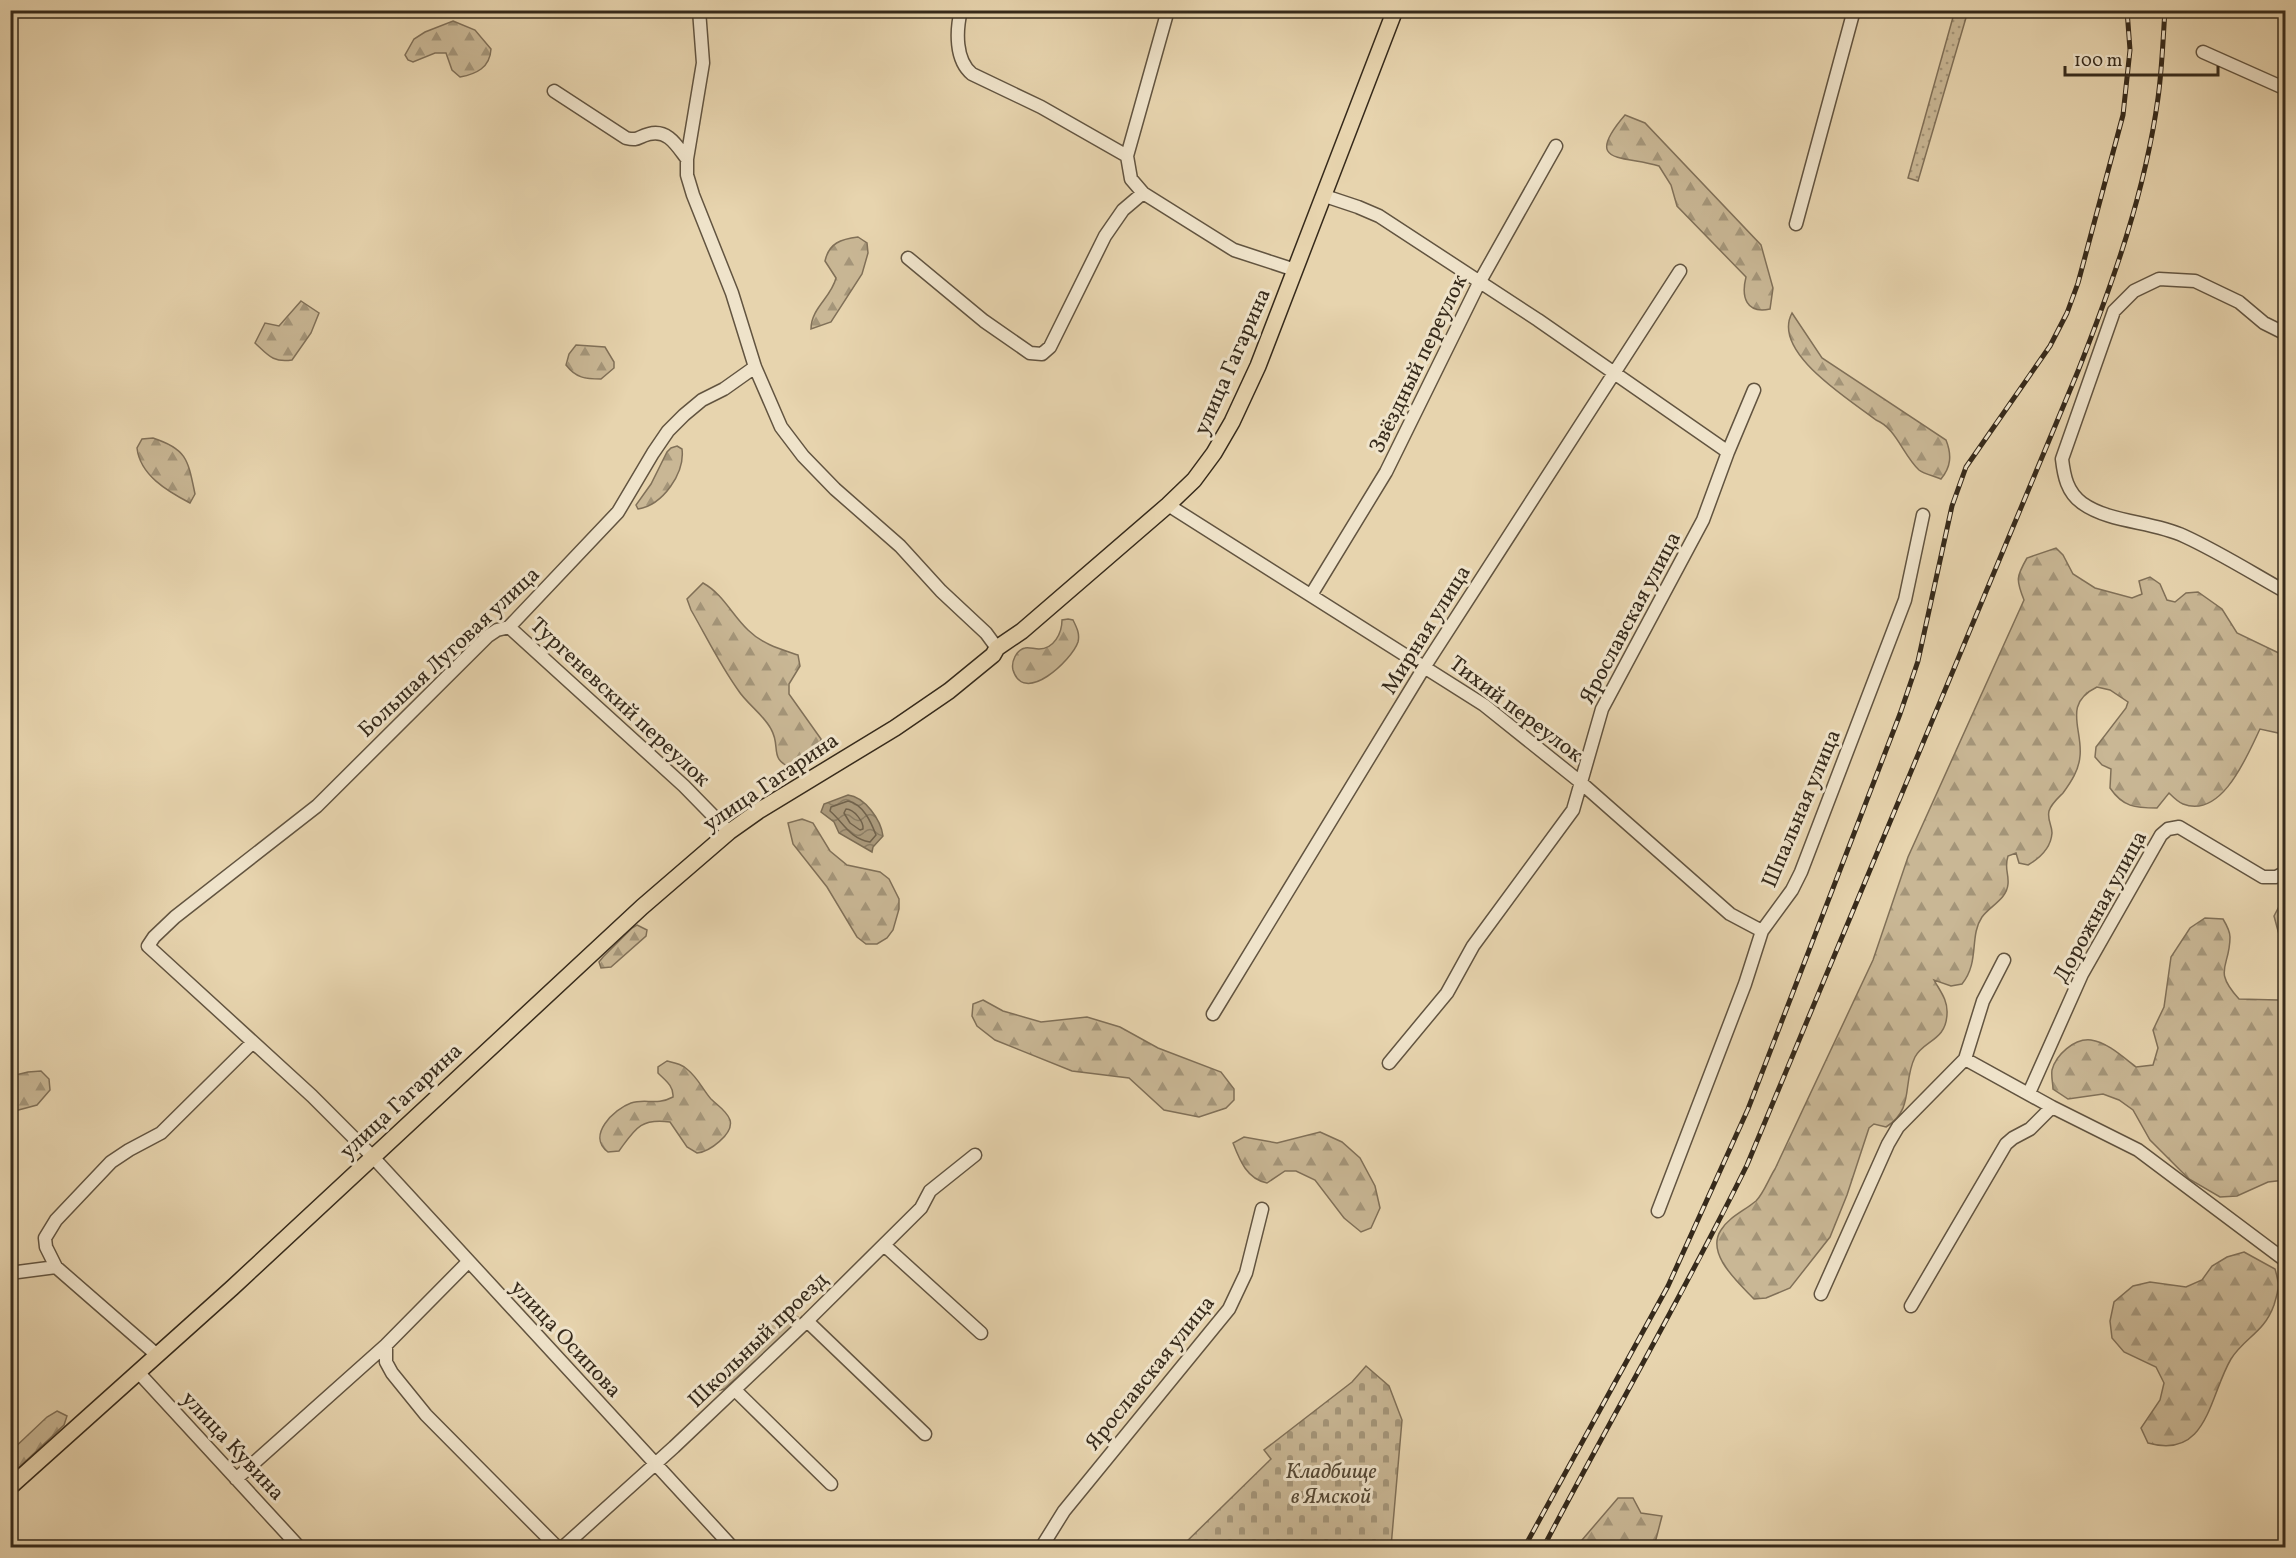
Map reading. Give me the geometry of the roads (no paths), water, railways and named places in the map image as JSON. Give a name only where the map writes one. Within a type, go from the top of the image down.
[{"type":"main road","name":"улица Гагарина","points":[[10,1487],[232,1288],[642,907],[729,832],[949,691],[993,656],[997,648],[1022,631],[1194,480],[1214,453],[1232,422],[1258,366],[1395,10]]},
{"type":"street","points":[[699,10],[703,63],[687,159],[687,175],[732,293],[755,367],[781,426],[804,456],[835,489],[900,546],[941,591],[986,633],[997,648]]},
{"type":"street","points":[[961,10],[959,53],[964,67],[972,74],[1041,107],[1127,156]]},
{"type":"street","points":[[1168,10],[1127,156],[1131,179],[1143,193],[1234,249],[1295,270]]},
{"type":"street","points":[[1796,224],[1854,10]]},
{"type":"street","points":[[2203,52],[2286,89]]},
{"type":"street","points":[[554,91],[626,138],[636,140],[649,134],[662,134],[672,139],[687,159]]},
{"type":"street","name":"Звёздный переулок","points":[[1311,595],[1386,472],[1479,283],[1556,146]]},
{"type":"street","points":[[908,258],[993,327],[1030,353],[1042,354],[1050,347],[1105,236],[1123,210],[1143,193]]},
{"type":"street","points":[[1325,196],[1379,216],[1538,320],[1728,452]]},
{"type":"street","name":"Мирная улица","points":[[1213,1014],[1425,666],[1680,271]]},
{"type":"street","points":[[2286,334],[2264,323],[2239,302],[2195,280],[2159,279],[2134,291],[2114,311],[2062,459],[2064,480],[2081,502],[2103,514],[2152,524],[2183,536],[2286,592]]},
{"type":"street","name":"Большая Луговая улица","points":[[148,946],[175,917],[317,806],[488,636],[497,630],[509,627],[618,512],[653,453],[676,423],[702,400],[724,389],[755,367]]},
{"type":"street","name":"Ярославская улица","points":[[1389,1063],[1447,993],[1473,946],[1573,810],[1602,709],[1703,520],[1754,390]]},
{"type":"street","name":"Тихий переулок","points":[[1168,505],[1484,705],[1580,781],[1730,914],[1762,932]]},
{"type":"street","name":"Шпальная улица","points":[[1658,1211],[1745,984],[1762,932],[1792,890],[1801,872],[1905,600],[1923,515]]},
{"type":"street","name":"Тургеневский переулок","points":[[509,627],[684,786],[729,832]]},
{"type":"street","name":"Дорожная улица","points":[[2029,1093],[2082,974],[2161,835],[2168,829],[2179,827],[2263,877],[2276,877],[2286,872]]},
{"type":"street","name":"улица Осипова","points":[[148,946],[372,1156],[733,1548]]},
{"type":"street","points":[[1821,1294],[1888,1144],[1898,1127],[1965,1059],[1983,1001],[2004,960]]},
{"type":"street","points":[[157,1355],[57,1267],[46,1247],[45,1238],[56,1220],[111,1162],[161,1133],[253,1042]]},
{"type":"street","points":[[1965,1059],[2052,1107],[2138,1150],[2286,1261]]},
{"type":"street","points":[[1911,1306],[2006,1144],[2030,1129],[2052,1107]]},
{"type":"street","name":"Школьный проезд","points":[[560,1548],[735,1390],[921,1208],[930,1191],[975,1155]]},
{"type":"street","name":"Ярославская улица","points":[[1041,1548],[1064,1511],[1229,1309],[1246,1273],[1262,1209]]},
{"type":"street","points":[[884,1245],[981,1333]]},
{"type":"street","points":[[236,1479],[386,1345],[468,1262]]},
{"type":"street","points":[[10,1273],[57,1267]]},
{"type":"street","points":[[807,1321],[925,1434]]},
{"type":"street","points":[[386,1345],[386,1362],[392,1373],[426,1415],[560,1548]]},
{"type":"street","name":"улица Кувина","points":[[138,1372],[300,1548]]},
{"type":"street","points":[[735,1390],[831,1484]]},
{"type":"water","points":[[848,795],[860,800],[871,810],[882,830],[883,836],[873,847],[872,852],[839,833],[834,822],[821,812],[824,804]]},
{"type":"railway","points":[[1524,1548],[1668,1286],[1748,1109],[1900,714],[1918,661],[1952,506],[1966,467],[2050,346],[2067,313],[2078,283],[2123,115],[2130,50],[2127,10]]},
{"type":"railway","points":[[1543,1548],[1698,1262],[1747,1165],[2078,371],[2115,271],[2145,168],[2158,98],[2165,10]]},
{"type":"park label","name":"Кладбище в Ямской","points":[[1331,1482]]}]
